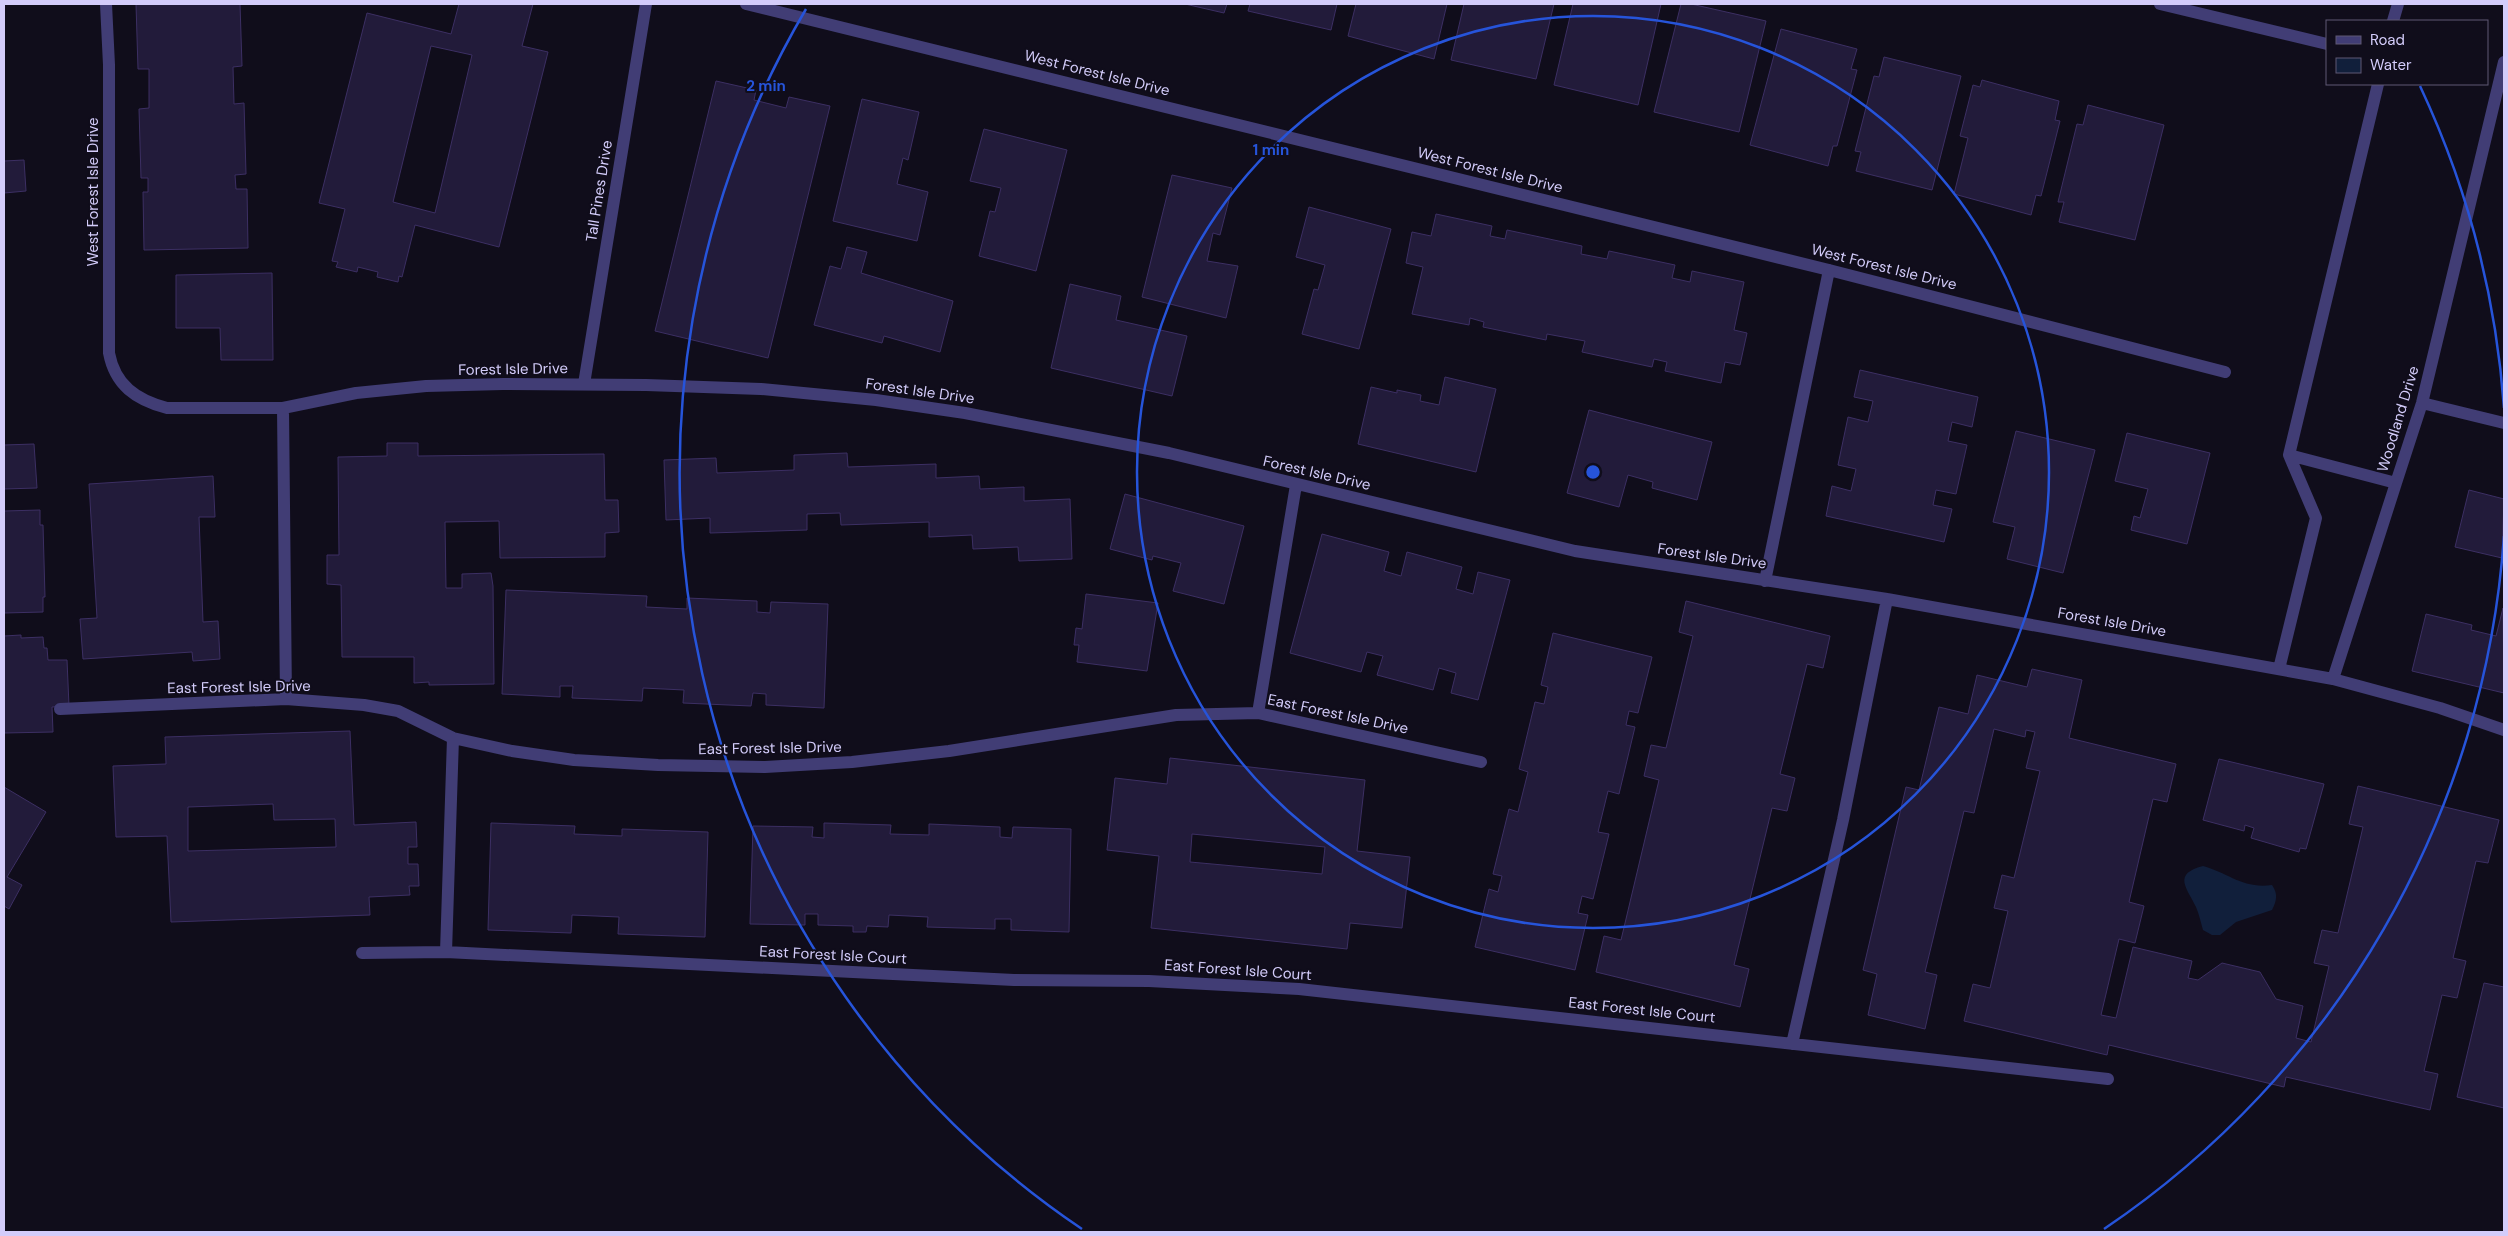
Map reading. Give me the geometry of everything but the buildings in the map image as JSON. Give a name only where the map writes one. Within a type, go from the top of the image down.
[{"type":"street","name":"West Forest Isle Drive","points":[[106,4],[109,65],[110,352],[112,366],[118,380]]},
{"type":"street","name":"Tall Pines Drive","points":[[584,384],[646,4]]},
{"type":"street","name":"West Forest Isle Drive","points":[[746,4],[1829,270],[2226,372]]},
{"type":"street","points":[[2160,4],[2326,44]]},
{"type":"street","points":[[2394,20],[2398,4]]},
{"type":"street","name":"Woodland Drive","points":[[2289,455],[2396,483],[2422,403],[2504,62]]},
{"type":"street","points":[[2279,669],[2316,518],[2289,455],[2378,85]]},
{"type":"street","points":[[1765,581],[1829,270]]},
{"type":"street","name":"Forest Isle Drive","points":[[118,380],[140,399],[167,408],[283,408],[356,393],[426,386],[584,384],[761,389],[876,400],[965,413],[1169,453],[1575,551],[1887,599],[2333,679],[2440,708],[2504,730]]},
{"type":"street","points":[[2422,403],[2504,424]]},
{"type":"street","points":[[283,408],[286,700]]},
{"type":"street","points":[[2333,679],[2396,483]]},
{"type":"street","points":[[1258,713],[1296,485]]},
{"type":"street","points":[[1792,1044],[1843,820],[1887,599]]},
{"type":"street","name":"East Forest Isle Drive","points":[[60,709],[286,700],[364,705],[398,711],[453,738],[512,751],[574,760],[658,765],[765,767],[852,762],[949,751],[1176,715],[1258,713],[1481,762]]},
{"type":"street","points":[[446,952],[453,738]]},
{"type":"street","name":"East Forest Isle Court","points":[[362,953],[446,952],[1014,980],[1149,981],[1299,990],[2108,1079]]},
{"type":"water","points":[[2203,866],[2244,883],[2261,886],[2272,885],[2276,897],[2272,910],[2236,922],[2220,935],[2212,935],[2203,930],[2197,910],[2184,882],[2188,873],[2193,869]]}]
